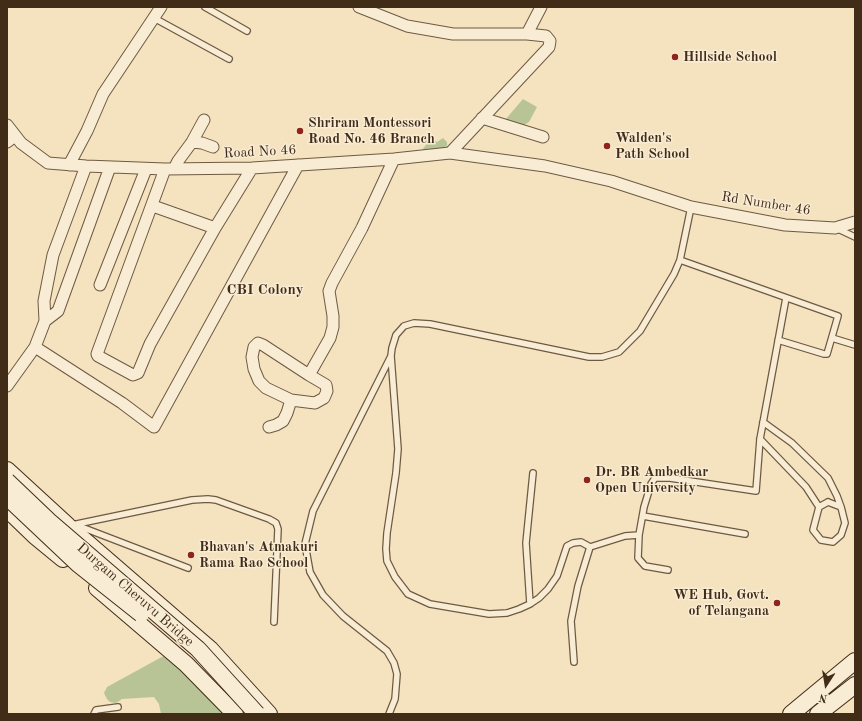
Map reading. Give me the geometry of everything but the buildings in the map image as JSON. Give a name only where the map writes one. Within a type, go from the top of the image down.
[{"type":"main road","points":[[7,470],[72,525],[210,649],[269,714]]},
{"type":"main road","name":"Durgam Cheruvu Bridge","points":[[7,481],[49,522],[198,649],[257,714]]},
{"type":"main road","name":"Durgam Cheruvu Bridge","points":[[7,497],[78,564],[192,658],[244,714]]},
{"type":"main road","points":[[7,509],[36,536],[186,664],[235,714]]},
{"type":"main road","points":[[36,536],[72,525]]},
{"type":"main road","points":[[791,714],[855,661]]},
{"type":"main road","points":[[818,714],[855,685]]},
{"type":"street","points":[[69,165],[104,94],[161,7]]},
{"type":"street","points":[[359,7],[407,26],[453,34],[528,34],[546,36],[550,41],[549,47],[450,153]]},
{"type":"street","points":[[528,34],[541,7]]},
{"type":"street","points":[[482,118],[543,136]]},
{"type":"street","points":[[204,120],[192,142],[170,169],[152,206],[97,354],[98,356],[133,375],[138,372],[150,344],[252,168]]},
{"type":"street","name":"Road No 46","points":[[7,125],[11,139],[21,143],[48,163],[146,169],[252,168],[450,153],[552,168],[611,181],[691,207]]},
{"type":"street","points":[[192,142],[202,143],[213,147]]},
{"type":"street","points":[[309,375],[330,338],[333,327],[333,316],[329,291],[332,283],[362,228],[394,158]]},
{"type":"street","points":[[35,347],[122,403],[154,427],[298,165]]},
{"type":"street","points":[[7,386],[35,347],[45,321],[44,301],[53,255],[86,166]]},
{"type":"street","points":[[45,321],[58,311],[110,167]]},
{"type":"street","points":[[100,285],[146,169]]},
{"type":"street","points":[[152,206],[216,228]]},
{"type":"street","name":"Rd Number 46","points":[[691,207],[785,225],[835,228]]},
{"type":"street","points":[[835,228],[855,222]]},
{"type":"street","points":[[258,343],[263,345],[309,375],[326,385],[328,391],[324,398],[315,403],[291,400],[266,388],[259,381],[254,369],[252,357],[254,347],[258,343]]},
{"type":"street","points":[[269,427],[283,421],[291,400]]},
{"type":"lane","points":[[205,7],[247,31]]},
{"type":"lane","points":[[154,18],[229,59]]},
{"type":"lane","points":[[639,535],[625,536],[590,547],[581,542],[573,542],[568,546],[557,576],[548,590],[539,598],[519,610],[507,613],[489,614],[430,604],[408,594],[394,577],[387,561],[386,550],[398,449],[391,356],[392,348],[396,335],[404,326],[414,324],[430,324],[589,357],[602,357],[619,352],[640,331],[674,274],[680,260],[691,207]]},
{"type":"lane","points":[[835,228],[855,237]]},
{"type":"lane","points":[[680,260],[838,316],[827,354],[778,340]]},
{"type":"lane","points":[[668,570],[645,566],[638,558],[639,535],[651,484],[655,478],[670,478],[756,491],[760,439],[786,298]]},
{"type":"lane","points":[[832,338],[855,345]]},
{"type":"lane","points":[[389,714],[395,699],[397,674],[394,663],[387,651],[343,616],[322,595],[310,572],[305,544],[313,511],[391,356]]},
{"type":"lane","points":[[764,422],[792,443],[828,478],[837,496],[845,523],[841,535],[833,542],[821,540],[813,530],[819,507],[828,502],[840,507]]},
{"type":"lane","points":[[760,439],[806,487],[819,507]]},
{"type":"lane","points":[[530,604],[526,543],[533,472]]},
{"type":"lane","points":[[72,525],[192,500],[208,499],[216,500],[269,519],[276,523],[278,529],[274,622]]},
{"type":"lane","points":[[643,516],[744,534]]},
{"type":"lane","points":[[72,525],[188,568]]},
{"type":"lane","points":[[574,662],[571,620],[578,586],[590,547]]},
{"type":"lane","points":[[94,714],[96,710],[118,707]]},
{"type":"green space","points":[[523,99],[537,107],[529,122],[524,125],[505,120]]},
{"type":"green space","points":[[431,137],[437,142],[443,138],[447,142],[447,148],[421,152]]},
{"type":"green space","points":[[169,653],[226,714],[161,714],[159,704],[154,697],[122,699],[116,703],[110,702],[107,699],[104,693],[107,687]]},
{"type":"place","name":"Hillside School","points":[[675,57]]},
{"type":"place","name":"Shriram Montessori Road No. 46 Branch","points":[[300,131]]},
{"type":"place","name":"Walden's Path School","points":[[607,146]]},
{"type":"place","name":"Dr. BR Ambedkar Open University","points":[[587,480]]},
{"type":"place","name":"Bhavan's Atmakuri Rama Rao School","points":[[191,555]]},
{"type":"place","name":"WE Hub, Govt. of Telangana","points":[[777,603]]},
{"type":"district","name":"CBI Colony","points":[[265,290]]}]
